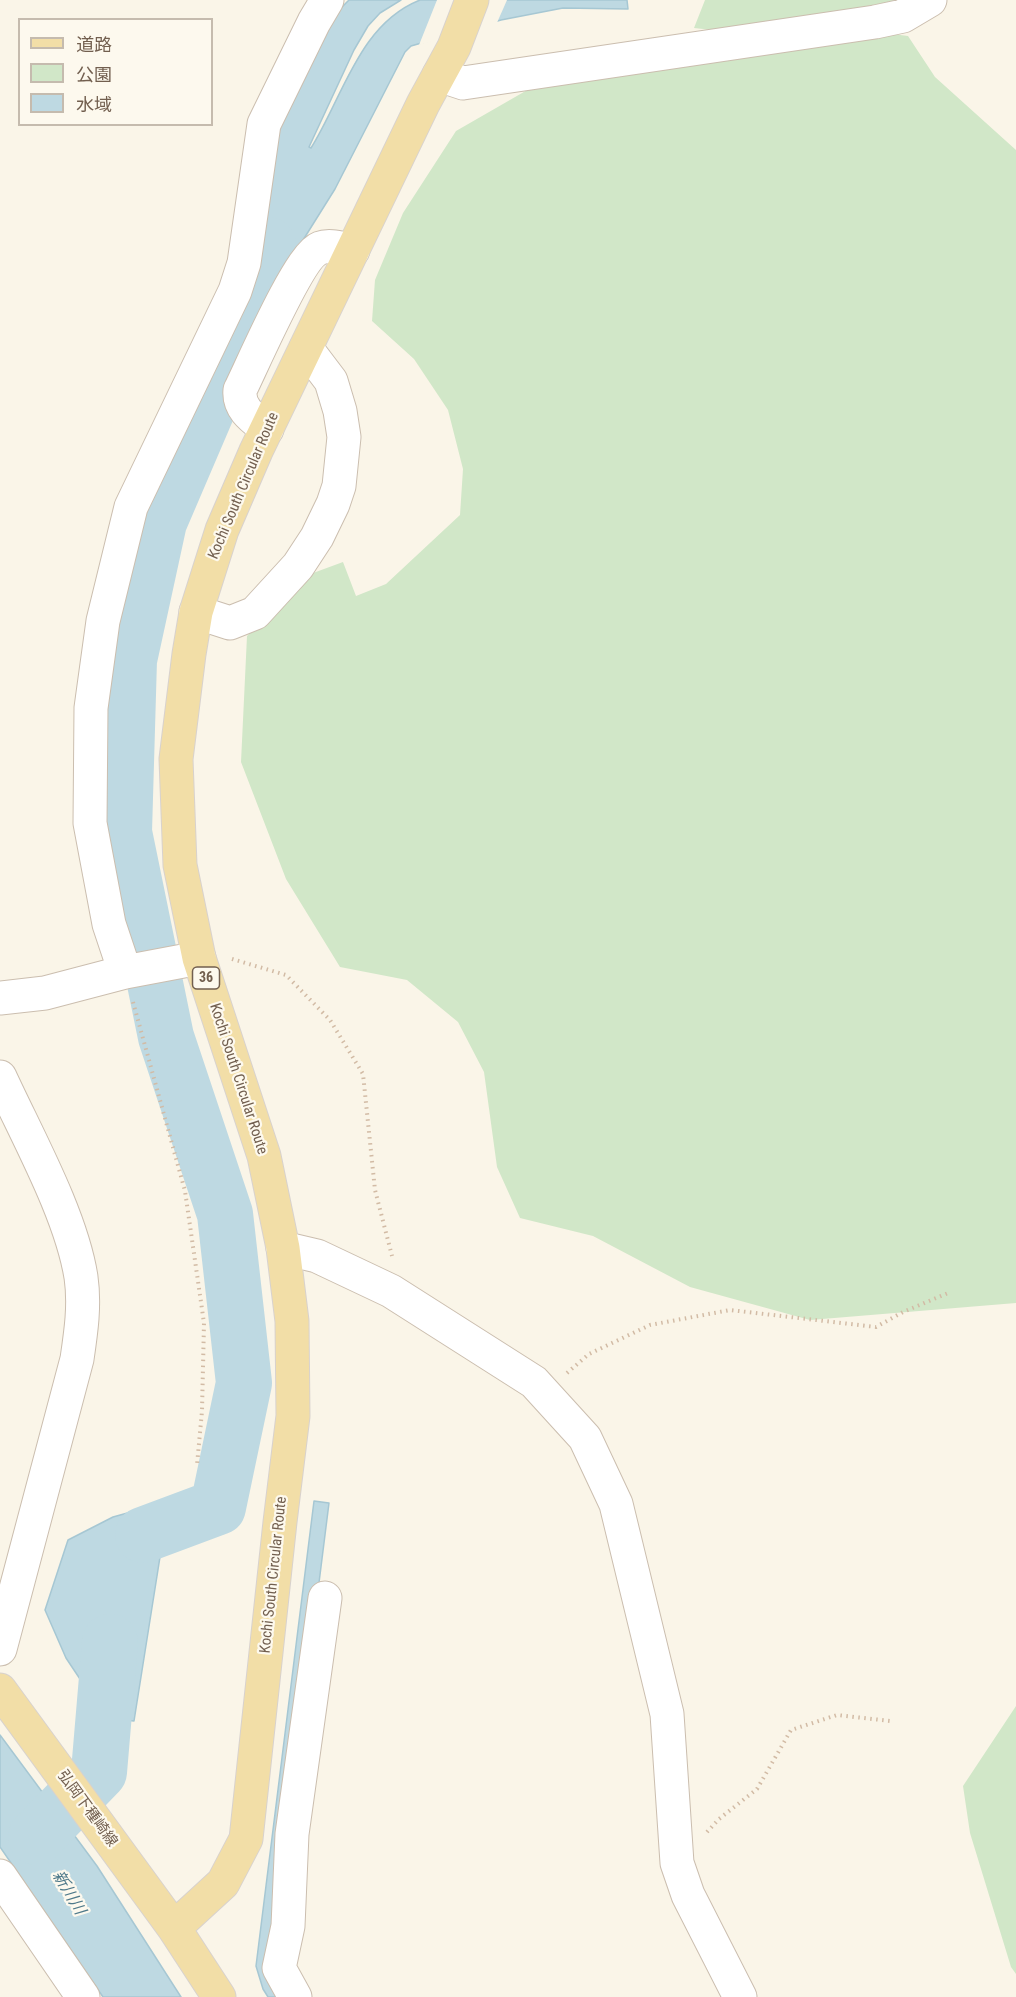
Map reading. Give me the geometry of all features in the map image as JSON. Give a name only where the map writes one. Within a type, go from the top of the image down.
[{"type":"main road","name":"Kochi South Circular Route","points":[[174,1928],[223,1883],[246,1839],[278,1534],[293,1416],[292,1321],[283,1248],[264,1156],[186,960],[176,759],[196,612],[222,530],[267,429],[447,61],[472,0]]},
{"type":"main road","name":"弘岡下種崎線","points":[[0,1690],[174,1928]]},
{"type":"main road","points":[[174,1928],[219,1997]]},
{"type":"street","points":[[267,429],[245,411],[240,396],[256,301],[244,263],[264,124],[327,0]]},
{"type":"street","points":[[447,61],[463,83],[875,22],[903,16],[930,0]]},
{"type":"street","points":[[125,972],[109,924],[90,823],[91,708],[103,621],[131,507],[256,301],[314,252],[327,247],[353,250]]},
{"type":"street","points":[[196,612],[230,623],[255,613],[298,566],[317,537],[333,504],[339,486],[344,437],[340,411],[331,381],[306,348]]},
{"type":"street","points":[[0,999],[45,993],[125,972],[186,960]]},
{"type":"street","points":[[0,1077],[66,1222],[81,1276],[83,1315],[77,1359],[0,1649]]},
{"type":"street","points":[[283,1248],[317,1256],[392,1291],[534,1382],[585,1438],[616,1504],[667,1713],[677,1863],[688,1895],[740,1997]]},
{"type":"street","points":[[295,1997],[279,1968],[288,1926],[292,1834],[325,1598]]},
{"type":"street","points":[[0,1876],[83,1997]]},
{"type":"path","points":[[186,960],[227,958],[286,975],[330,1020],[363,1074],[375,1190],[397,1274],[392,1291]]},
{"type":"path","points":[[125,972],[185,1191],[204,1323],[202,1411],[197,1465]]},
{"type":"path","points":[[544,1394],[589,1354],[650,1325],[730,1310],[876,1328],[903,1312],[948,1293]]},
{"type":"path","points":[[677,1863],[719,1819],[757,1789],[791,1730],[837,1715],[890,1721]]},
{"type":"green space","points":[[705,0],[897,0],[740,33],[694,28]]},
{"type":"green space","points":[[838,27],[908,36],[935,77],[1016,150],[1016,1303],[810,1320],[690,1287],[593,1236],[520,1218],[497,1167],[484,1072],[458,1022],[407,980],[340,967],[286,879],[241,762],[247,636],[305,576],[343,562],[356,596],[386,584],[460,515],[463,469],[448,410],[414,359],[372,321],[375,280],[403,213],[456,131],[536,85]]},
{"type":"green space","points":[[1016,1706],[1016,1974],[1011,1967],[970,1833],[963,1786]]},
{"type":"water","points":[[349,0],[401,0],[380,13],[368,26],[354,50],[309,147],[311,148],[367,44],[399,11],[420,0],[627,0],[628,9],[563,8],[501,20],[411,46],[405,52],[335,189],[283,272],[257,320],[235,316],[276,126],[336,13]]},
{"type":"water","points":[[210,1490],[218,1520],[151,1544],[150,1554],[160,1557],[134,1721],[94,1717],[86,1688],[66,1658],[45,1610],[68,1540],[113,1517]]},
{"type":"water","points":[[314,1501],[329,1503],[289,1822],[284,1997],[268,1997],[256,1966]]},
{"type":"water","name":"新川川","points":[[0,1735],[97,1866],[181,1997],[103,1997],[0,1847]]},
{"type":"pier","points":[[437,0],[507,0],[496,25],[419,45]]},
{"type":"waterway","points":[[143,1535],[218,1507],[244,1383],[225,1214],[166,1037],[124,832],[129,660],[159,522],[267,270],[268,245]]},
{"type":"waterway","points":[[36,1837],[99,1772],[110,1642]]}]
